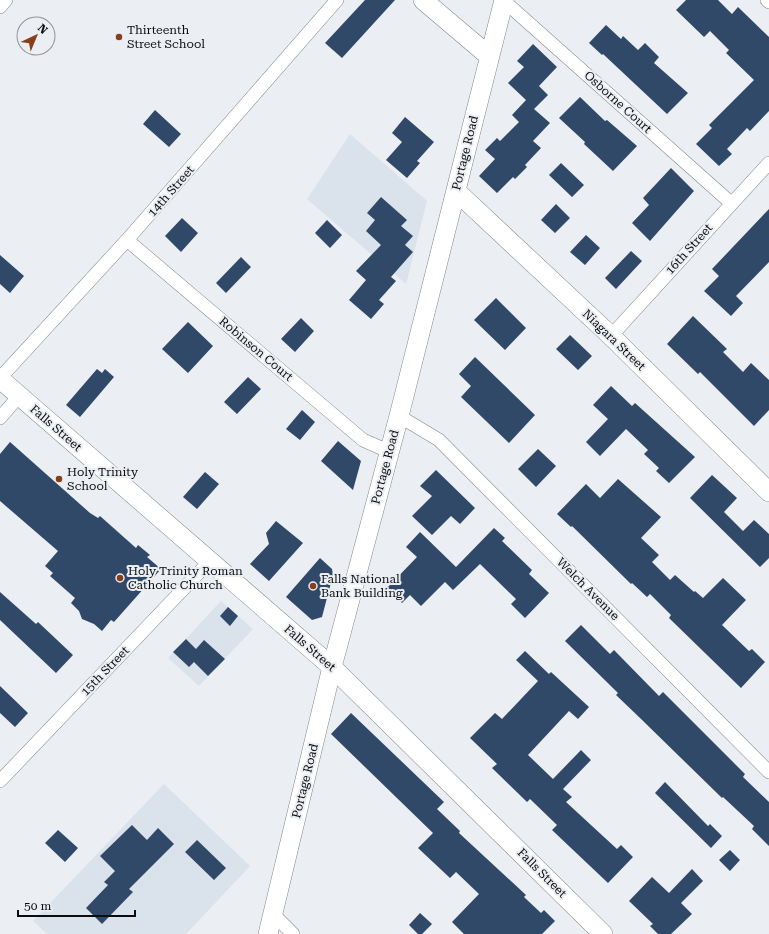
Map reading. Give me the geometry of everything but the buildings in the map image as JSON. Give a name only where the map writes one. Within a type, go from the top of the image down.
[{"type":"street","points":[[0,7],[6,0]]},
{"type":"street","name":"14th Street","points":[[0,379],[128,240],[337,0]]},
{"type":"street","points":[[423,0],[489,56]]},
{"type":"street","name":"Portage Road","points":[[268,934],[332,667],[456,192],[504,1]]},
{"type":"street","name":"Osborne Court","points":[[504,1],[731,203]]},
{"type":"street","name":"16th Street","points":[[611,336],[769,163]]},
{"type":"street","name":"Niagara Street","points":[[456,192],[611,336],[769,492]]},
{"type":"street","name":"Robinson Court","points":[[128,240],[364,440],[388,451]]},
{"type":"street","name":"Falls Street","points":[[0,379],[332,667],[603,934]]},
{"type":"street","points":[[0,418],[19,396]]},
{"type":"street","name":"Welch Avenue","points":[[398,416],[439,440],[769,772]]},
{"type":"street","name":"15th Street","points":[[0,781],[210,561]]},
{"type":"street","points":[[273,914],[293,934]]},
{"type":"shaded area","points":[[350,134],[427,201],[406,284],[307,199]]},
{"type":"shaded area","points":[[221,601],[253,629],[199,686],[168,658]]},
{"type":"shaded area","points":[[164,784],[250,866],[186,934],[47,934],[33,921]]},
{"type":"place","name":"Thirteenth Street School","points":[[119,37]]},
{"type":"place","name":"Holy Trinity School","points":[[59,479]]},
{"type":"place","name":"Holy Trinity Roman Catholic Church","points":[[120,578]]},
{"type":"place","name":"Falls National Bank Building","points":[[313,586]]}]
